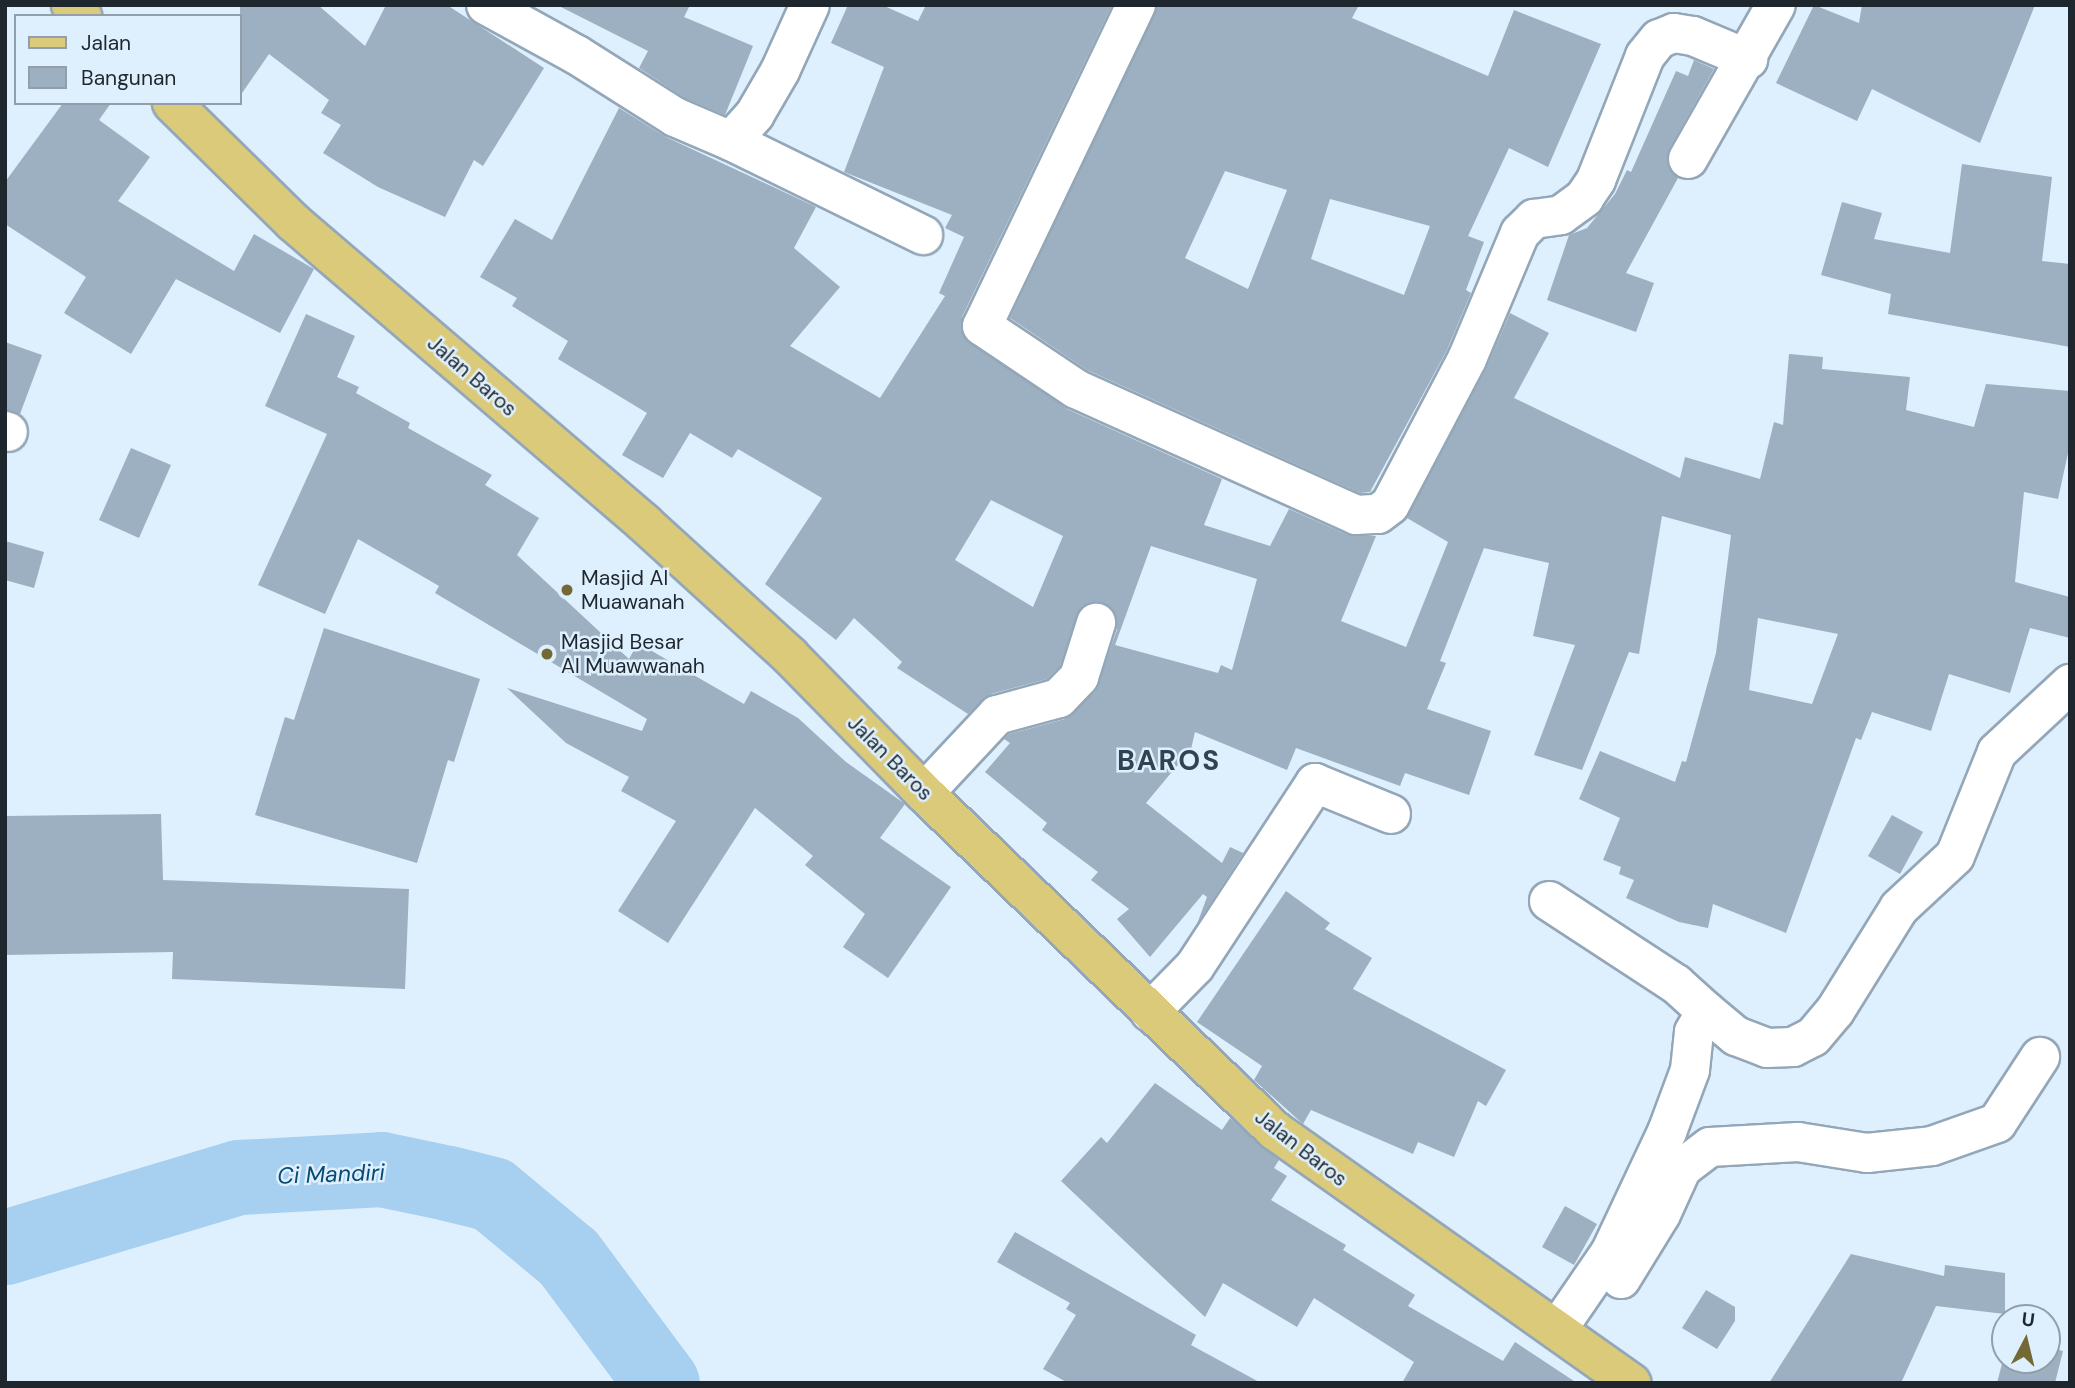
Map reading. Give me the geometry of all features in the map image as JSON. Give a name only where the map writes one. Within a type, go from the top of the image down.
[{"type":"main road","name":"Jalan Baros","points":[[174,105],[293,222],[790,656],[924,793],[1274,1130],[1632,1383]]},
{"type":"street","points":[[486,5],[577,55],[675,117],[731,141],[923,235]]},
{"type":"street","points":[[731,141],[755,114],[780,71],[810,5]]},
{"type":"street","points":[[1136,5],[982,326],[1076,389],[1356,515],[1378,514],[1390,505],[1467,359],[1520,233],[1534,219],[1561,215],[1584,198],[1596,180],[1645,56],[1659,39],[1674,33],[1693,36],[1748,59]]},
{"type":"street","points":[[1688,159],[1748,59],[1776,5]]},
{"type":"street","points":[[924,793],[997,715],[1059,698],[1079,677],[1096,623]]},
{"type":"street","points":[[1549,901],[1676,984],[1736,1035],[1767,1048],[1793,1047],[1814,1037],[1835,1011],[1899,908],[1955,856],[1997,752],[2070,684]]},
{"type":"street","points":[[1150,1012],[1195,966],[1315,783],[1391,814]]},
{"type":"street","points":[[1567,1338],[1667,1132],[1690,1070],[1694,1032],[1706,1011]]},
{"type":"street","points":[[1567,1338],[1661,1214],[1682,1168],[1710,1147],[1798,1142],[1867,1153],[1932,1146],[1997,1123],[2040,1057]]},
{"type":"building","points":[[240,5],[318,5],[365,46],[386,5],[447,5],[544,68],[483,166],[474,160],[445,217],[378,187],[323,153],[341,125],[321,113],[329,100],[269,54],[242,93]]},
{"type":"building","points":[[557,5],[690,5],[684,17],[753,46],[725,115],[685,98],[639,68],[648,51]]},
{"type":"building","points":[[848,5],[882,5],[918,21],[926,5],[1112,5],[962,317],[963,336],[1067,409],[1222,479],[1204,525],[1270,546],[1289,509],[1348,535],[1376,536],[1341,621],[1406,647],[1448,542],[1407,518],[1486,369],[1510,313],[1549,333],[1514,398],[1680,478],[1685,457],[1760,479],[1774,422],[1783,425],[1789,354],[1823,357],[1822,369],[1910,377],[1906,410],[1974,427],[1986,384],[2070,391],[2070,444],[2058,499],[2024,492],[2015,582],[2070,597],[2070,638],[2030,628],[2010,693],[1949,674],[1931,731],[1872,712],[1861,740],[1856,738],[1786,933],[1713,904],[1708,928],[1679,922],[1626,898],[1634,880],[1619,874],[1621,867],[1603,860],[1620,818],[1579,799],[1600,751],[1675,782],[1682,761],[1686,762],[1716,653],[1731,535],[1662,516],[1639,654],[1629,652],[1582,770],[1534,755],[1575,645],[1533,636],[1549,563],[1484,548],[1440,661],[1446,663],[1427,709],[1491,731],[1469,795],[1405,773],[1400,786],[1296,748],[1287,770],[1195,732],[1191,749],[1146,803],[1222,863],[1230,847],[1243,853],[1197,924],[1207,897],[1203,894],[1150,957],[1117,919],[1129,909],[1091,880],[1098,872],[1042,830],[1047,823],[985,772],[1010,743],[1004,739],[1009,734],[1065,719],[1095,692],[1117,630],[1112,608],[1092,602],[1082,606],[1060,666],[1047,679],[991,694],[968,714],[897,668],[902,662],[854,618],[836,640],[765,584],[822,498],[738,449],[732,458],[690,433],[663,478],[622,455],[647,413],[558,359],[568,341],[512,306],[517,298],[480,277],[515,219],[552,240],[619,108],[666,137],[816,207],[794,248],[840,287],[790,346],[880,398],[945,296],[939,293],[964,237],[945,228],[952,215],[844,172],[884,67],[831,43]],"holes":[[[991,500],[1063,536],[1033,607],[955,560]],[[1151,546],[1257,579],[1232,670],[1221,665],[1218,673],[1115,645]],[[1758,618],[1838,634],[1812,704],[1749,690]]]},
{"type":"building","points":[[1158,5],[1359,5],[1352,18],[1488,76],[1514,10],[1601,44],[1548,167],[1509,148],[1468,236],[1484,242],[1466,290],[1471,293],[1447,350],[1370,492],[1360,493],[1087,370],[1010,318]],"holes":[[[1225,171],[1287,190],[1248,289],[1185,258]],[[1330,199],[1430,226],[1404,295],[1311,259]]]},
{"type":"building","points":[[1814,5],[1859,23],[1862,5],[2035,5],[1980,143],[1872,89],[1857,121],[1776,83]]},
{"type":"building","points":[[1694,60],[1714,69],[1669,149],[1669,169],[1678,178],[1626,273],[1654,283],[1636,332],[1547,300],[1569,235],[1587,228],[1615,194],[1627,170],[1631,172],[1676,71],[1688,76]]},
{"type":"building","points":[[62,105],[110,105],[99,120],[150,157],[118,201],[234,271],[254,234],[314,269],[280,333],[176,279],[131,354],[64,313],[86,277],[5,224],[5,182]]},
{"type":"building","points":[[1962,164],[2052,177],[2042,261],[2070,264],[2070,347],[1888,314],[1891,294],[1821,275],[1842,202],[1882,213],[1874,239],[1950,253]]},
{"type":"building","points":[[306,314],[355,336],[337,377],[359,387],[356,393],[410,423],[408,428],[492,475],[485,485],[539,518],[517,555],[629,659],[638,643],[744,704],[751,691],[798,718],[846,762],[905,804],[880,838],[951,887],[888,978],[843,947],[865,914],[805,865],[813,856],[755,808],[668,943],[618,911],[676,821],[621,791],[629,777],[566,743],[507,688],[642,731],[647,719],[435,593],[439,586],[358,539],[325,614],[258,585],[327,434],[265,406]]},
{"type":"building","points":[[5,342],[42,355],[20,414],[5,410]]},
{"type":"building","points":[[131,448],[171,465],[139,538],[99,520]]},
{"type":"building","points":[[5,541],[44,552],[34,588],[5,580]]},
{"type":"building","points":[[324,628],[480,679],[454,762],[448,760],[417,863],[255,815],[285,717],[294,720]]},
{"type":"building","points":[[161,814],[163,880],[409,889],[405,989],[172,979],[173,952],[5,955],[5,816]]},
{"type":"building","points":[[1892,815],[1923,832],[1900,874],[1868,856]]},
{"type":"building","points":[[1286,891],[1330,923],[1325,929],[1372,958],[1353,989],[1506,1070],[1486,1106],[1478,1101],[1454,1157],[1418,1142],[1413,1154],[1311,1110],[1303,1124],[1254,1080],[1262,1066],[1197,1022]]},
{"type":"building","points":[[1155,1083],[1222,1130],[1230,1118],[1279,1160],[1274,1168],[1287,1176],[1271,1200],[1346,1245],[1343,1250],[1415,1295],[1408,1306],[1503,1361],[1515,1342],[1577,1383],[1402,1383],[1414,1362],[1314,1298],[1297,1327],[1223,1283],[1205,1317],[1061,1181],[1101,1137],[1107,1143]]},
{"type":"building","points":[[1565,1206],[1597,1224],[1574,1265],[1542,1247]]},
{"type":"building","points":[[1015,1232],[1196,1335],[1191,1345],[1261,1383],[1068,1383],[1043,1369],[1076,1315],[1066,1309],[1070,1303],[997,1262]]},
{"type":"building","points":[[1851,1254],[1944,1276],[1945,1265],[2005,1273],[2005,1304],[1991,1304],[1991,1312],[1936,1306],[1901,1383],[1769,1383]]},
{"type":"building","points":[[1706,1290],[1735,1307],[1735,1321],[1717,1349],[1682,1328]]},
{"type":"building","points":[[1999,1374],[2057,1374],[2055,1383],[1997,1383]]},
{"type":"waterway","name":"Ci Mandiri","points":[[5,1247],[239,1177],[381,1169],[492,1194],[568,1257],[662,1383]]},
{"type":"place","name":"Masjid Al Muawanah","points":[[567,590]]},
{"type":"place","name":"Masjid Besar Al Muawwanah","points":[[547,654]]},
{"type":"district","name":"BAROS","points":[[1169,761]]}]
